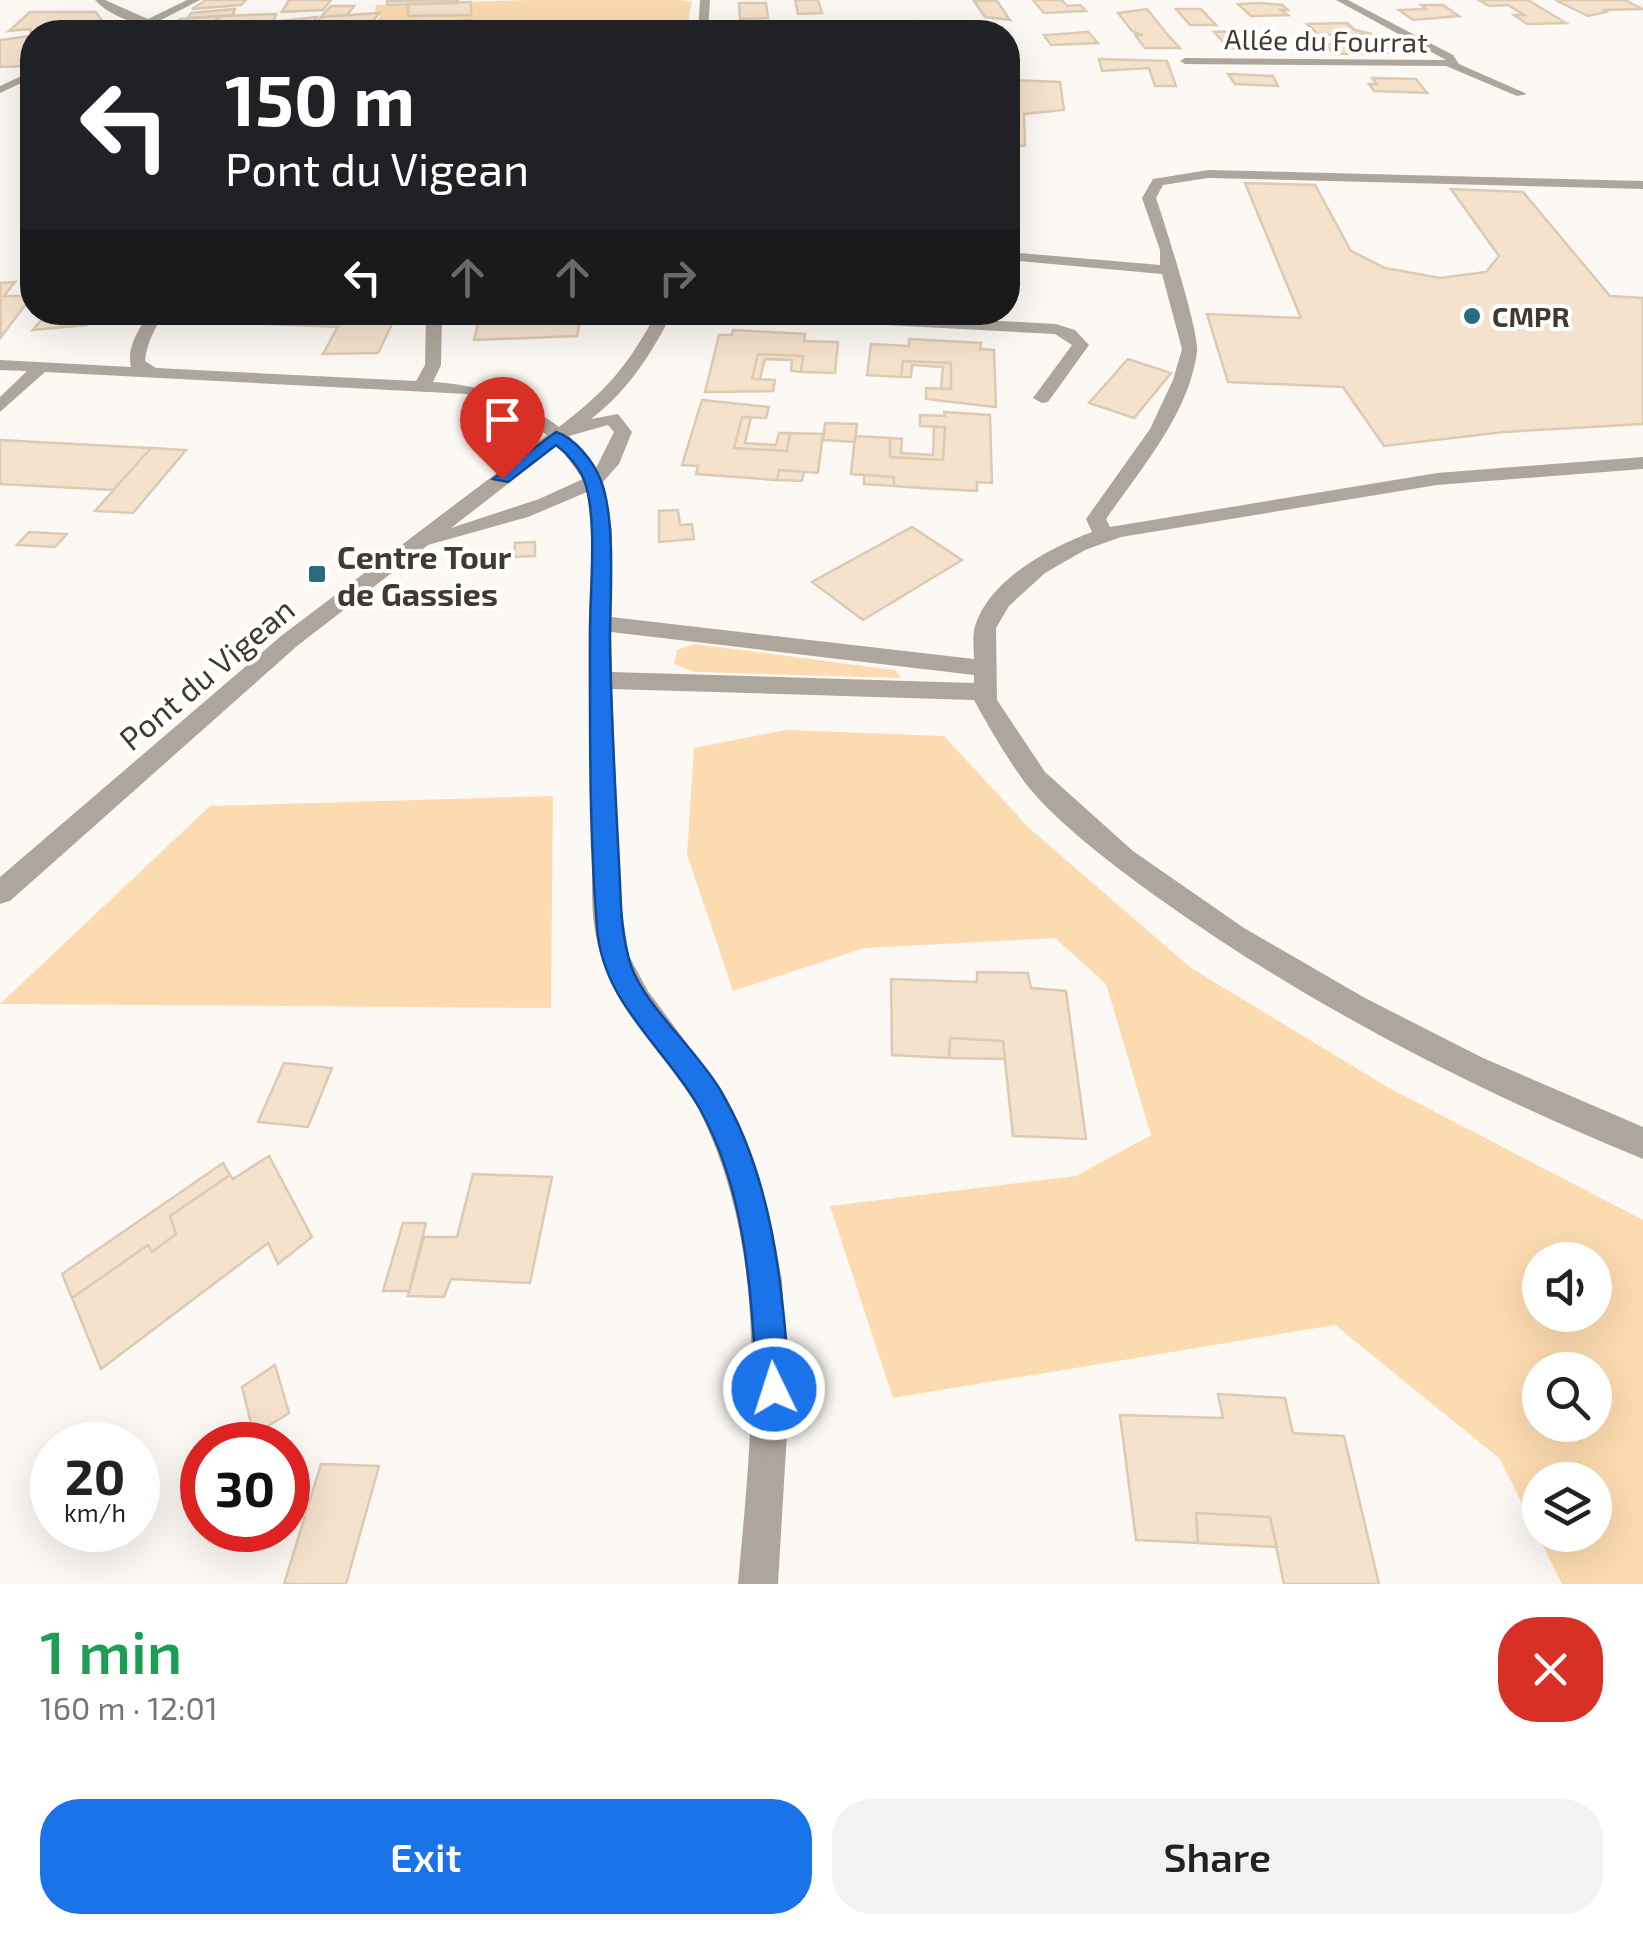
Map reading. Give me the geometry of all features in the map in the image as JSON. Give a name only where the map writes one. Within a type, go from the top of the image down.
[{"type":"street","points":[[10,0],[36,0]]},
{"type":"street","points":[[100,0],[130,20]]},
{"type":"street","points":[[158,20],[194,0]]},
{"type":"street","name":"Allée du Fourrat","points":[[1185,61],[1450,64],[1454,60],[1340,0]]},
{"type":"street","points":[[1450,64],[1521,94]]},
{"type":"street","points":[[1104,536],[1096,519],[1159,429],[1190,349],[1168,270],[1167,250],[1149,198],[1158,182],[1186,175],[1643,186]]},
{"type":"street","points":[[1020,257],[1168,270]]},
{"type":"street","points":[[149,325],[140,338],[137,363],[152,373]]},
{"type":"street","points":[[422,386],[433,366],[434,325]]},
{"type":"street","name":"Pont du Vigean","points":[[0,893],[289,641],[618,388],[660,325]]},
{"type":"street","points":[[980,325],[1056,329],[1068,333],[1081,345],[1042,398]]},
{"type":"street","points":[[0,366],[422,386],[491,393],[511,402],[572,449],[593,481],[600,529],[600,680],[609,931],[619,971],[636,1004],[665,1036],[710,1099],[744,1173],[766,1279],[774,1389],[758,1584]]},
{"type":"street","points":[[0,407],[41,367]]},
{"type":"street","points":[[420,541],[478,528],[593,481],[616,454],[623,432],[612,418],[556,437]]},
{"type":"street","points":[[1643,463],[1550,466],[1382,485],[1104,536],[1039,566],[1006,597],[985,628],[978,666],[981,692],[993,722],[1045,791],[1119,854],[1231,934],[1414,1042],[1590,1124],[1643,1144]]},
{"type":"street","points":[[600,623],[978,666]]},
{"type":"street","points":[[600,680],[981,692]]},
{"type":"shaded area","points":[[528,0],[692,2],[688,20],[377,20],[380,16],[375,14],[376,5]]},
{"type":"shaded area","points":[[694,644],[896,670],[901,678],[695,672],[674,664],[677,650]]},
{"type":"shaded area","points":[[786,730],[944,736],[1029,828],[1191,968],[1389,1088],[1643,1220],[1643,1584],[1562,1584],[1546,1552],[1612,1552],[1612,1462],[1522,1462],[1522,1503],[1500,1459],[1335,1325],[893,1398],[830,1206],[1076,1176],[1151,1135],[1106,984],[1055,938],[864,948],[733,991],[687,854],[694,748]]},
{"type":"shaded area","points":[[553,796],[551,1008],[0,1004],[210,806]]},
{"type":"building","points":[[206,0],[246,0],[241,5],[192,9]]},
{"type":"building","points":[[289,0],[331,0],[323,10],[282,12]]},
{"type":"building","points":[[458,0],[457,3],[387,5],[387,1]]},
{"type":"building","points":[[795,0],[818,0],[822,13],[798,14]]},
{"type":"building","points":[[1033,0],[1062,0],[1067,6],[1080,5],[1086,11],[1044,13]]},
{"type":"building","points":[[1479,0],[1528,0],[1566,23],[1527,24],[1514,15],[1524,15],[1508,5],[1489,6]]},
{"type":"building","points":[[1555,0],[1625,0],[1642,9],[1602,10],[1606,12],[1588,16]]},
{"type":"building","points":[[974,1],[997,1],[1010,20],[985,17]]},
{"type":"building","points":[[471,2],[471,15],[408,16],[408,4]]},
{"type":"building","points":[[739,3],[766,3],[768,18],[740,19]]},
{"type":"building","points":[[1238,4],[1282,5],[1288,10],[1281,10],[1288,15],[1251,16]]},
{"type":"building","points":[[1421,5],[1443,5],[1459,16],[1413,20],[1399,10],[1426,9]]},
{"type":"building","points":[[331,6],[354,6],[347,15],[321,17]]},
{"type":"building","points":[[235,9],[233,15],[188,18],[191,13]]},
{"type":"building","points":[[1147,9],[1180,48],[1145,48],[1135,35],[1143,35],[1132,31],[1118,13]]},
{"type":"building","points":[[1176,9],[1201,9],[1216,25],[1190,25]]},
{"type":"building","points":[[30,12],[96,12],[101,20],[21,20]]},
{"type":"building","points":[[379,13],[374,20],[319,20]]},
{"type":"building","points":[[276,14],[274,20],[215,20],[221,16]]},
{"type":"building","points":[[221,16],[215,20],[180,19]]},
{"type":"building","points":[[1347,23],[1355,30],[1372,34],[1319,35],[1307,24]]},
{"type":"building","points":[[1240,31],[1256,47],[1268,51],[1229,48],[1214,32]]},
{"type":"building","points":[[1088,32],[1098,43],[1051,45],[1044,35]]},
{"type":"building","points":[[20,37],[20,66],[0,67],[0,40]]},
{"type":"building","points":[[1326,44],[1387,46],[1394,53],[1333,54]]},
{"type":"building","points":[[1099,59],[1167,61],[1176,86],[1155,86],[1149,68],[1102,71]]},
{"type":"building","points":[[1228,74],[1273,76],[1278,86],[1235,84]]},
{"type":"building","points":[[1372,78],[1416,79],[1427,93],[1374,91],[1369,84],[1377,84]]},
{"type":"building","points":[[1020,80],[1060,82],[1064,110],[1024,114],[1025,146],[1020,146]]},
{"type":"building","name":"CMPR","points":[[1245,183],[1315,185],[1351,251],[1385,268],[1440,278],[1486,272],[1499,256],[1451,189],[1523,192],[1610,296],[1643,298],[1643,424],[1504,432],[1384,446],[1343,387],[1228,382],[1207,314],[1301,318]]},
{"type":"building","points":[[15,282],[4,296],[20,296],[20,312],[1,337],[0,283]]},
{"type":"building","points":[[37,325],[87,325],[33,330]]},
{"type":"building","points":[[339,325],[392,325],[378,353],[323,354]]},
{"type":"building","points":[[478,325],[579,325],[577,336],[474,340]]},
{"type":"building","points":[[733,330],[805,334],[804,341],[838,342],[835,373],[801,372],[803,356],[758,354],[752,379],[775,380],[773,391],[705,392],[719,335],[732,335]]},
{"type":"building","points":[[909,339],[981,343],[980,349],[994,350],[996,407],[926,399],[926,388],[951,389],[951,363],[903,361],[901,377],[867,375],[871,344],[909,346]]},
{"type":"building","points":[[758,354],[803,356],[801,372],[791,371],[792,360],[765,359],[760,379],[752,379]]},
{"type":"building","points":[[1128,359],[1171,373],[1134,418],[1089,403]]},
{"type":"building","points":[[903,361],[951,363],[951,389],[941,389],[943,367],[912,365],[911,377],[901,377]]},
{"type":"building","points":[[702,400],[769,407],[766,418],[742,417],[734,448],[787,451],[790,433],[823,434],[818,473],[779,470],[777,480],[696,474],[698,466],[682,465]]},
{"type":"building","points":[[944,412],[990,415],[992,483],[977,482],[977,491],[922,488],[894,486],[894,477],[851,474],[855,436],[890,438],[890,457],[943,460],[945,427],[920,426],[920,415],[945,416]]},
{"type":"building","points":[[742,417],[751,417],[745,443],[776,445],[779,433],[790,433],[787,451],[734,448]]},
{"type":"building","points":[[825,423],[857,424],[855,442],[823,440]]},
{"type":"building","points":[[934,427],[945,427],[943,460],[890,457],[890,438],[902,439],[901,453],[933,455]]},
{"type":"building","points":[[0,440],[151,448],[113,490],[0,484]]},
{"type":"building","points":[[151,448],[186,450],[133,513],[95,511]]},
{"type":"building","points":[[779,470],[804,472],[802,481],[777,480]]},
{"type":"building","points":[[864,475],[894,477],[894,486],[864,484]]},
{"type":"building","points":[[678,510],[680,525],[692,524],[694,539],[659,542],[659,511]]},
{"type":"building","points":[[912,527],[962,560],[863,620],[812,582]]},
{"type":"building","points":[[29,532],[67,534],[55,547],[17,545]]},
{"type":"building","points":[[535,542],[535,556],[514,557],[515,543]]},
{"type":"building","points":[[977,972],[1028,973],[1031,988],[1066,991],[1086,1139],[1013,1136],[1003,1041],[950,1038],[949,1058],[892,1055],[891,979],[977,982]]},
{"type":"building","points":[[950,1038],[1003,1041],[1005,1059],[949,1058]]},
{"type":"building","points":[[284,1063],[332,1068],[308,1127],[258,1122]]},
{"type":"building","points":[[269,1156],[312,1237],[278,1264],[268,1243],[101,1369],[72,1298],[148,1245],[152,1252],[176,1234],[170,1216],[230,1175],[233,1179]]},
{"type":"building","points":[[223,1163],[230,1175],[170,1216],[176,1234],[152,1252],[148,1245],[72,1298],[62,1274]]},
{"type":"building","points":[[473,1174],[552,1177],[530,1283],[451,1279],[444,1297],[408,1296],[424,1237],[457,1237]]},
{"type":"building","points":[[403,1223],[426,1223],[409,1291],[383,1291]]},
{"type":"building","points":[[275,1365],[289,1413],[275,1422],[251,1422],[242,1387]]},
{"type":"building","points":[[1218,1394],[1285,1398],[1293,1433],[1344,1436],[1379,1584],[1284,1584],[1270,1517],[1196,1513],[1198,1543],[1136,1540],[1120,1415],[1223,1418]]},
{"type":"building","points":[[321,1464],[379,1466],[346,1584],[284,1584],[294,1552],[310,1552],[310,1500]]},
{"type":"building","points":[[1196,1513],[1270,1517],[1277,1547],[1198,1543]]},
{"type":"place","name":"CMPR","points":[[1472,316]]},
{"type":"place","name":"Centre Tour de Gassies","points":[[317,574]]},
{"type":"route","points":[[502,479],[556,437],[572,449],[593,481],[600,529],[600,702],[609,931],[619,971],[636,1004],[665,1036],[710,1099],[744,1173],[766,1279],[774,1389]]}]
